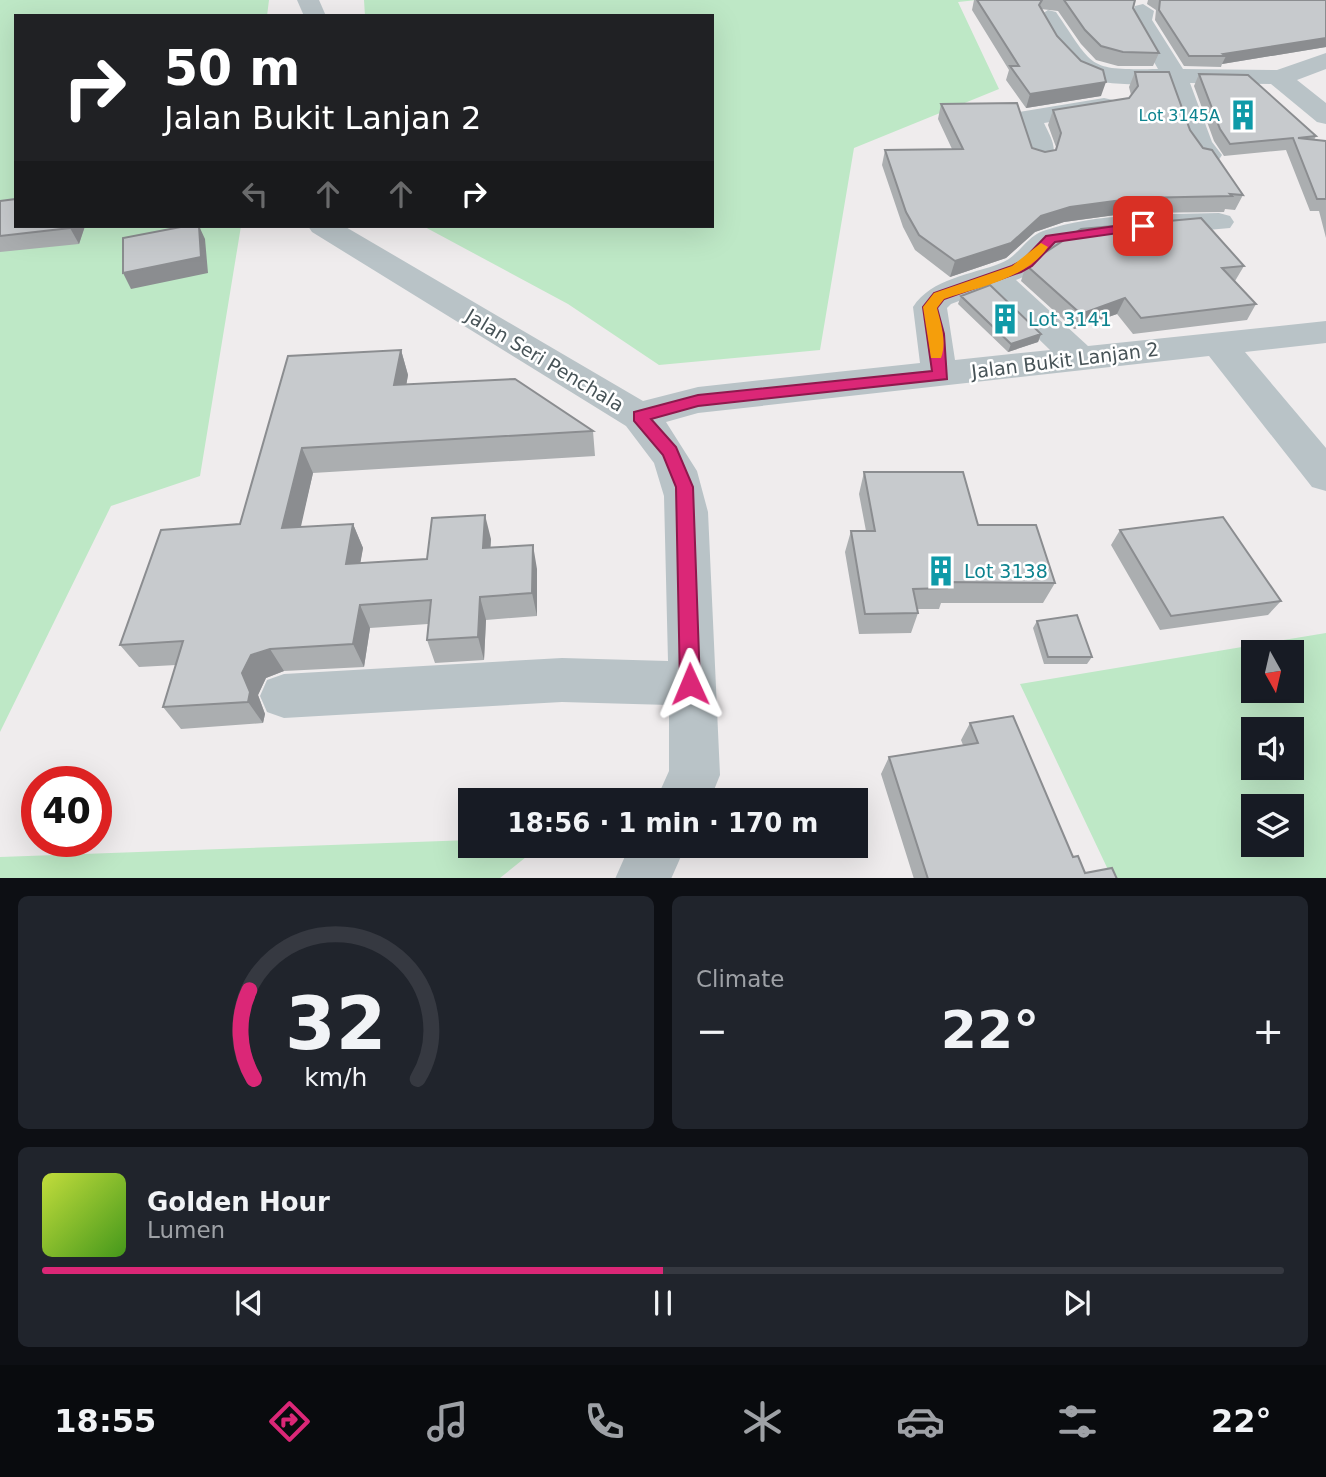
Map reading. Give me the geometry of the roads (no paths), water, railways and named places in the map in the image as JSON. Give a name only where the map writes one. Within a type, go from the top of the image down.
[{"type":"street","points":[[1143,11],[1141,20],[1175,76],[1199,143],[1208,155]]},
{"type":"street","points":[[1048,17],[1079,65],[1090,72],[1111,77],[1258,75],[1279,78],[1326,60]]},
{"type":"street","points":[[1040,156],[1039,142],[1028,118],[1114,104],[1117,99],[1111,77]]},
{"type":"street","points":[[1279,78],[1326,116]]},
{"type":"street","points":[[941,375],[936,359],[936,334],[930,307],[939,296],[1027,263],[1051,239],[1070,234],[1219,222]]},
{"type":"street","name":"Jalan Seri Penchala","points":[[326,228],[639,416],[670,452],[685,487],[695,775],[688,788]]},
{"type":"street","points":[[992,276],[1080,358]]},
{"type":"street","name":"Jalan Bukit Lanjan 2","points":[[639,416],[698,400],[1326,332]]},
{"type":"street","points":[[1217,342],[1326,476]]},
{"type":"street","points":[[284,696],[562,680],[690,684]]},
{"type":"street","points":[[642,878],[652,858]]},
{"type":"place","name":"Lot 3145A","points":[[1243,115]]},
{"type":"place","name":"Lot 3141","points":[[1005,319]]},
{"type":"place","name":"Lot 3138","points":[[941,571]]}]
